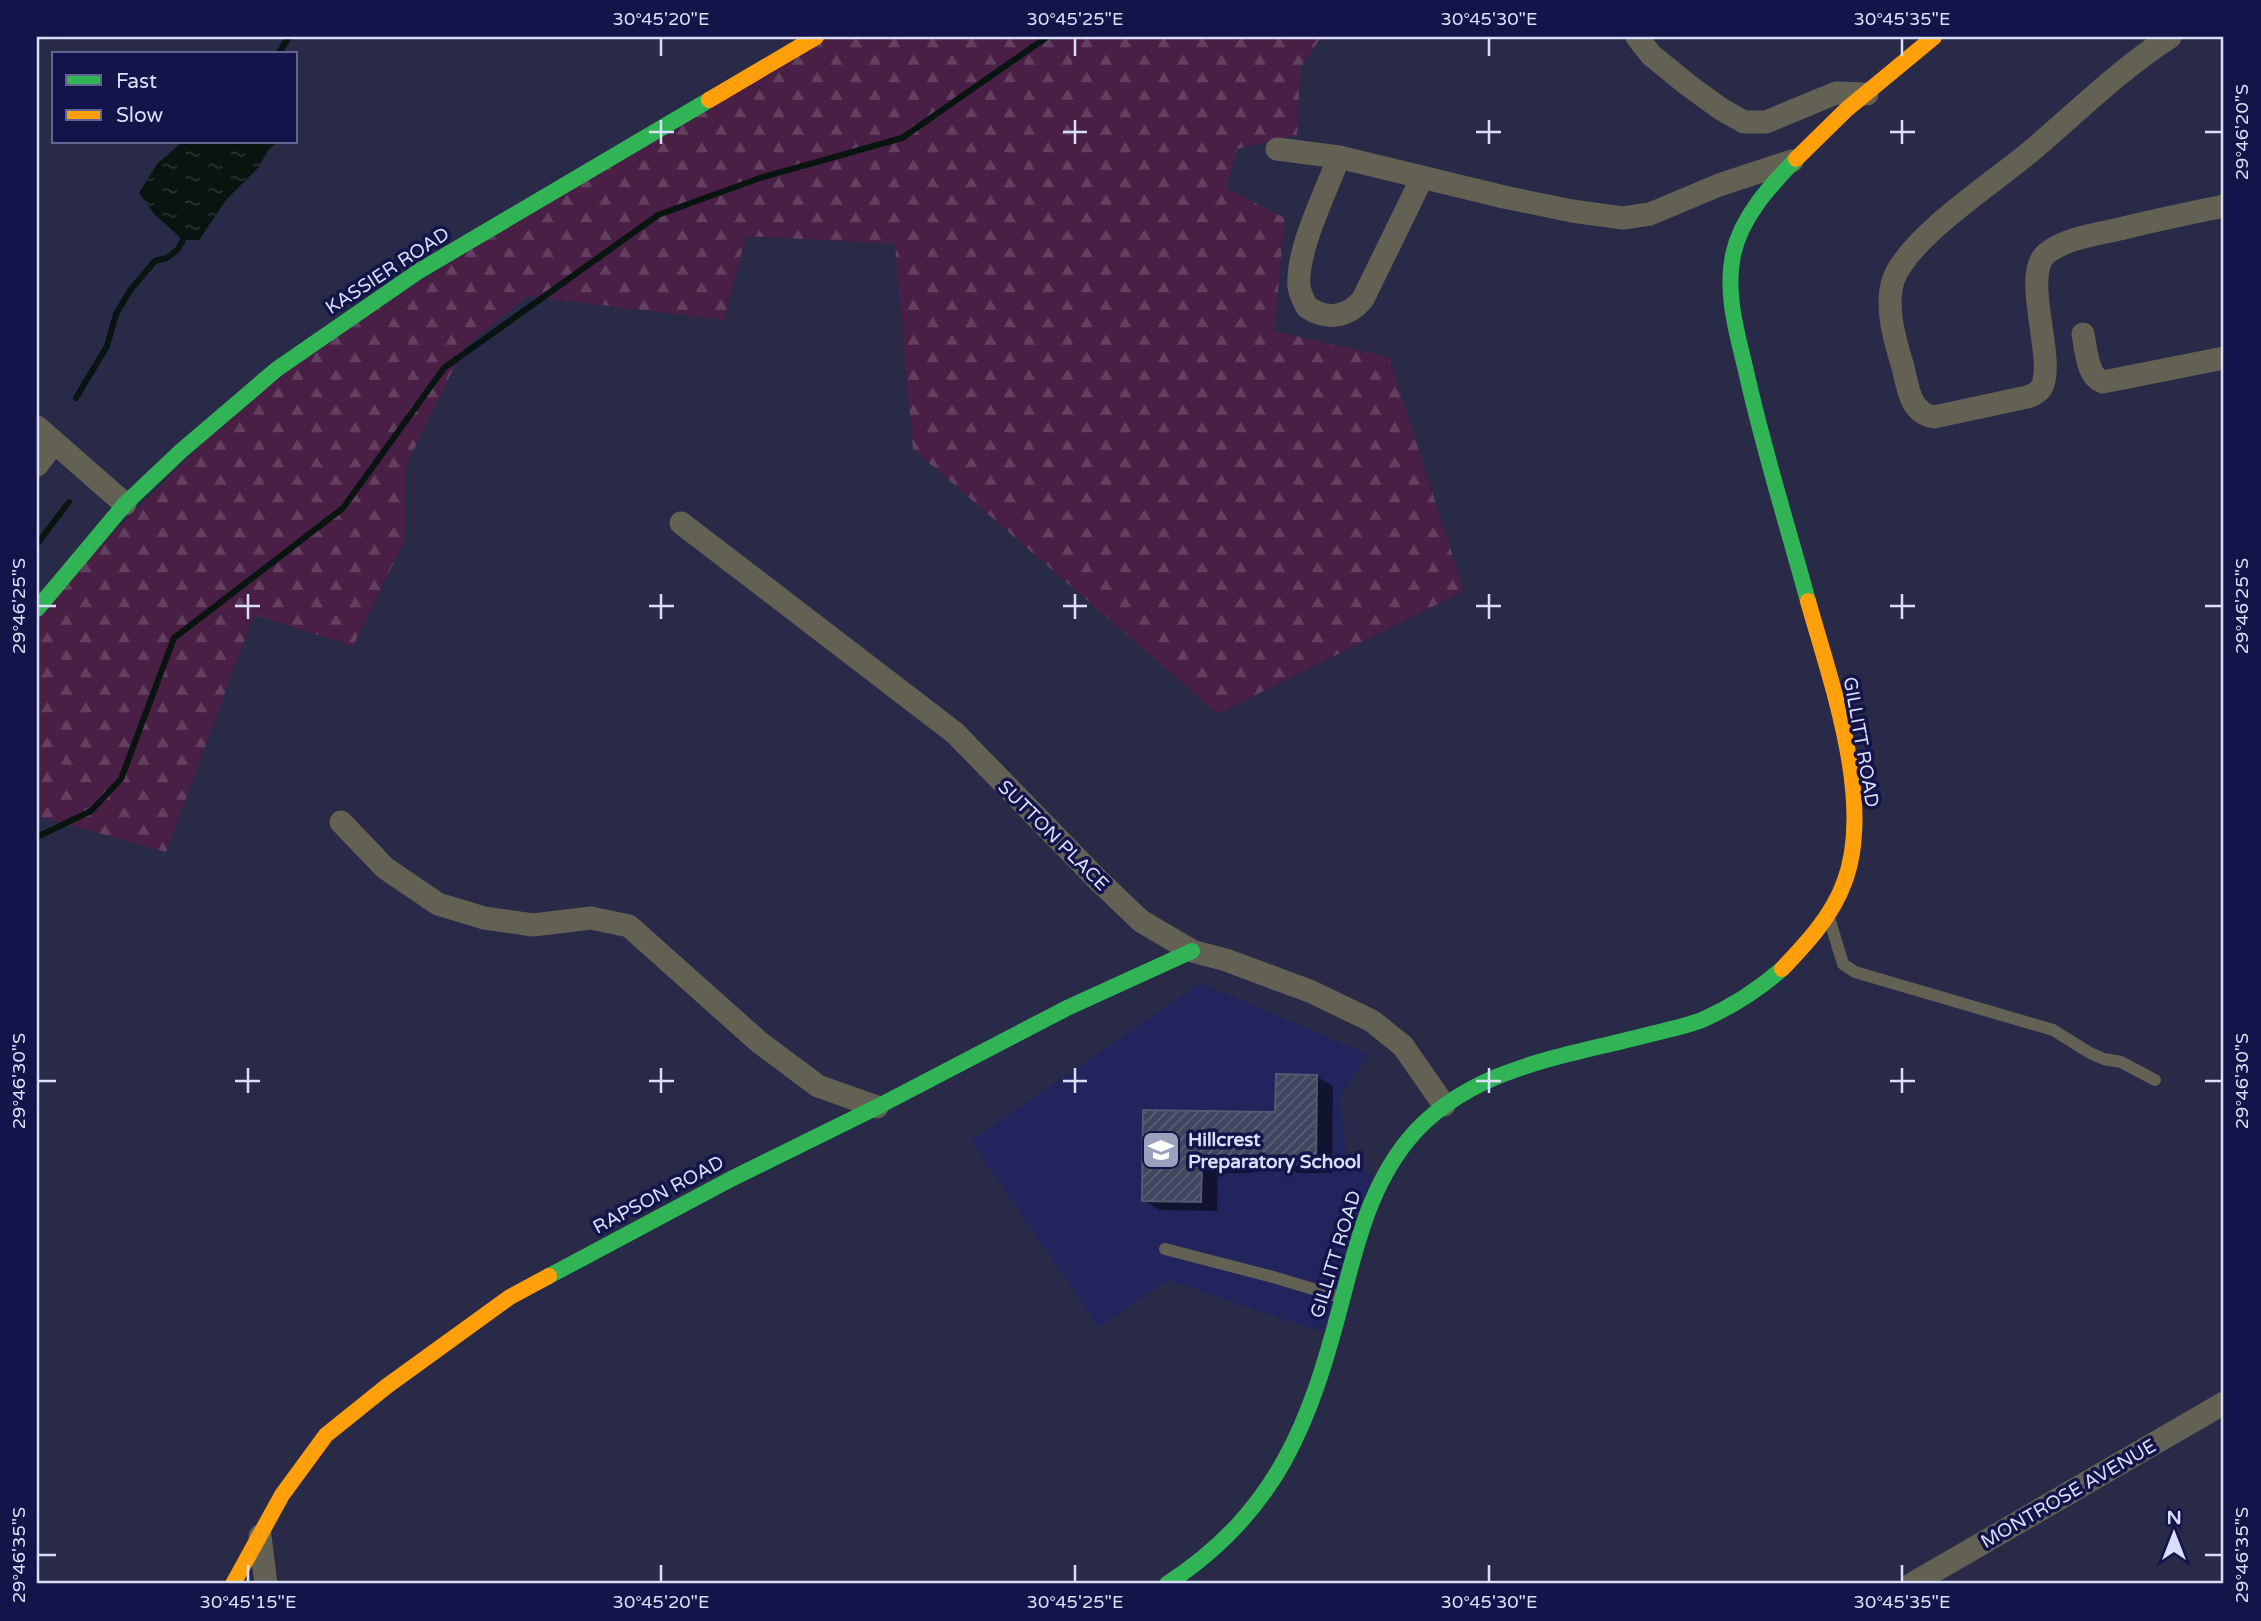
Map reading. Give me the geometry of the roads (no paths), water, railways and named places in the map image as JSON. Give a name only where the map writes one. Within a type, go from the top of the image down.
[{"type":"street","name":"KASSIER ROAD","points":[[37,610],[125,504],[181,451],[277,369],[419,271],[816,37]]},
{"type":"street","points":[[1637,37],[1647,51],[1679,78],[1721,109],[1744,122],[1766,122],[1836,93],[1867,94]]},
{"type":"street","name":"GILLITT ROAD","points":[[1167,1584],[1209,1555],[1234,1531],[1288,1455],[1313,1401],[1371,1200],[1389,1166],[1405,1144],[1444,1105],[1513,1070],[1699,1021],[1725,1010],[1777,975],[1805,945],[1828,914],[1847,875],[1855,825],[1851,776],[1825,661],[1750,392],[1731,301],[1731,264],[1738,235],[1749,214],[1792,161],[1835,119],[1934,37]]},
{"type":"street","points":[[2170,37],[2117,76],[2004,174],[1956,211],[1903,262],[1891,287],[1890,299],[1899,354],[1914,405],[1924,415],[1934,416],[2027,397],[2039,390],[2043,385],[2043,352],[2037,266],[2046,254],[2067,242],[2224,206]]},
{"type":"street","points":[[1277,149],[1339,157],[1572,211],[1623,218],[1650,214],[1719,186],[1792,161]]},
{"type":"street","points":[[1339,157],[1305,245],[1300,274],[1299,287],[1307,307],[1320,315],[1344,314],[1354,310],[1363,299],[1422,178]]},
{"type":"street","points":[[2083,334],[2092,375],[2103,382],[2224,358]]},
{"type":"street","points":[[37,427],[125,504]]},
{"type":"street","points":[[37,465],[54,443]]},
{"type":"street","name":"SUTTON PLACE","points":[[681,523],[954,733],[1097,880],[1141,921],[1192,951],[1226,960],[1312,992],[1371,1021],[1402,1046],[1444,1105]]},
{"type":"street","points":[[341,822],[385,868],[438,904],[484,918],[533,925],[591,918],[629,926],[759,1042],[818,1086],[877,1107]]},
{"type":"street","name":"RAPSON ROAD","points":[[233,1584],[295,1476],[326,1435],[387,1386],[510,1297],[731,1179],[877,1107],[1066,1008],[1192,951]]},
{"type":"street","name":"MONTROSE AVENUE","points":[[1912,1584],[2224,1403]]},
{"type":"street","points":[[260,1536],[265,1584]]},
{"type":"lane","points":[[1828,914],[1843,964],[1855,972],[2053,1030],[2090,1053],[2130,1066],[2155,1080]]},
{"type":"lane","points":[[1165,1249],[1343,1298]]},
{"type":"water","points":[[180,144],[275,144],[269,149],[258,168],[227,199],[199,240],[183,240],[154,214],[139,193],[157,164]]},
{"type":"waterway","points":[[279,52],[289,37]]},
{"type":"waterway","points":[[37,837],[91,811],[121,779],[174,638],[343,508],[444,368],[658,215],[760,178],[902,138],[1047,37]]},
{"type":"waterway","points":[[76,398],[107,346],[116,314],[131,289],[155,261],[167,258],[178,249],[183,240]]},
{"type":"waterway","points":[[37,544],[69,502]]},
{"type":"place","name":"Hillcrest Preparatory School","points":[[1161,1150]]}]
